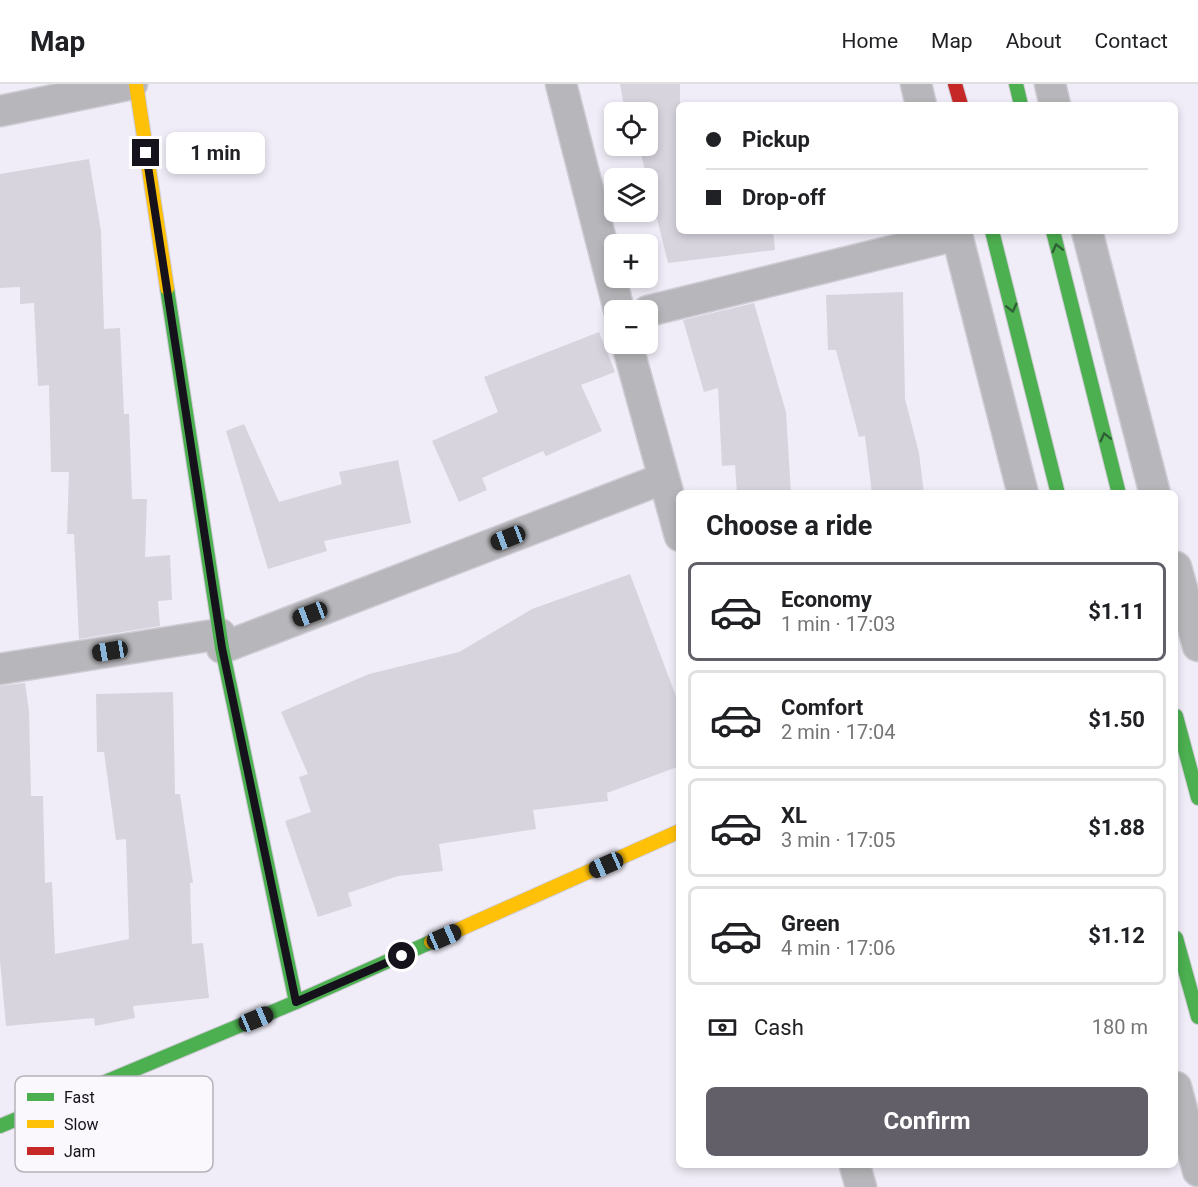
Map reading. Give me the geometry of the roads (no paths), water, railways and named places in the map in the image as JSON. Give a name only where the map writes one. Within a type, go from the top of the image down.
[{"type":"street","points":[[0,111],[134,84],[221,641],[296,1002]]},
{"type":"street","points":[[561,84],[616,300]]},
{"type":"street","points":[[916,84],[920,102]]},
{"type":"street","points":[[956,84],[960,102]]},
{"type":"street","points":[[1016,84],[1020,102]]},
{"type":"street","points":[[1050,84],[1054,102]]},
{"type":"street","points":[[658,308],[953,234]]},
{"type":"street","points":[[957,234],[1022,490]]},
{"type":"street","points":[[993,234],[1057,490]]},
{"type":"street","points":[[1054,234],[1118,490]]},
{"type":"street","points":[[1088,234],[1154,490]]},
{"type":"street","points":[[630,354],[676,523]]},
{"type":"street","points":[[0,669],[221,641],[662,479]]},
{"type":"street","points":[[1178,574],[1196,633]]},
{"type":"street","points":[[1178,723],[1198,798]]},
{"type":"street","points":[[119,1076],[296,1002],[676,833]]},
{"type":"street","points":[[1178,945],[1198,1017]]},
{"type":"street","points":[[1178,1095],[1198,1171]]},
{"type":"street","points":[[0,1126],[15,1120]]},
{"type":"street","points":[[856,1168],[861,1187]]}]
